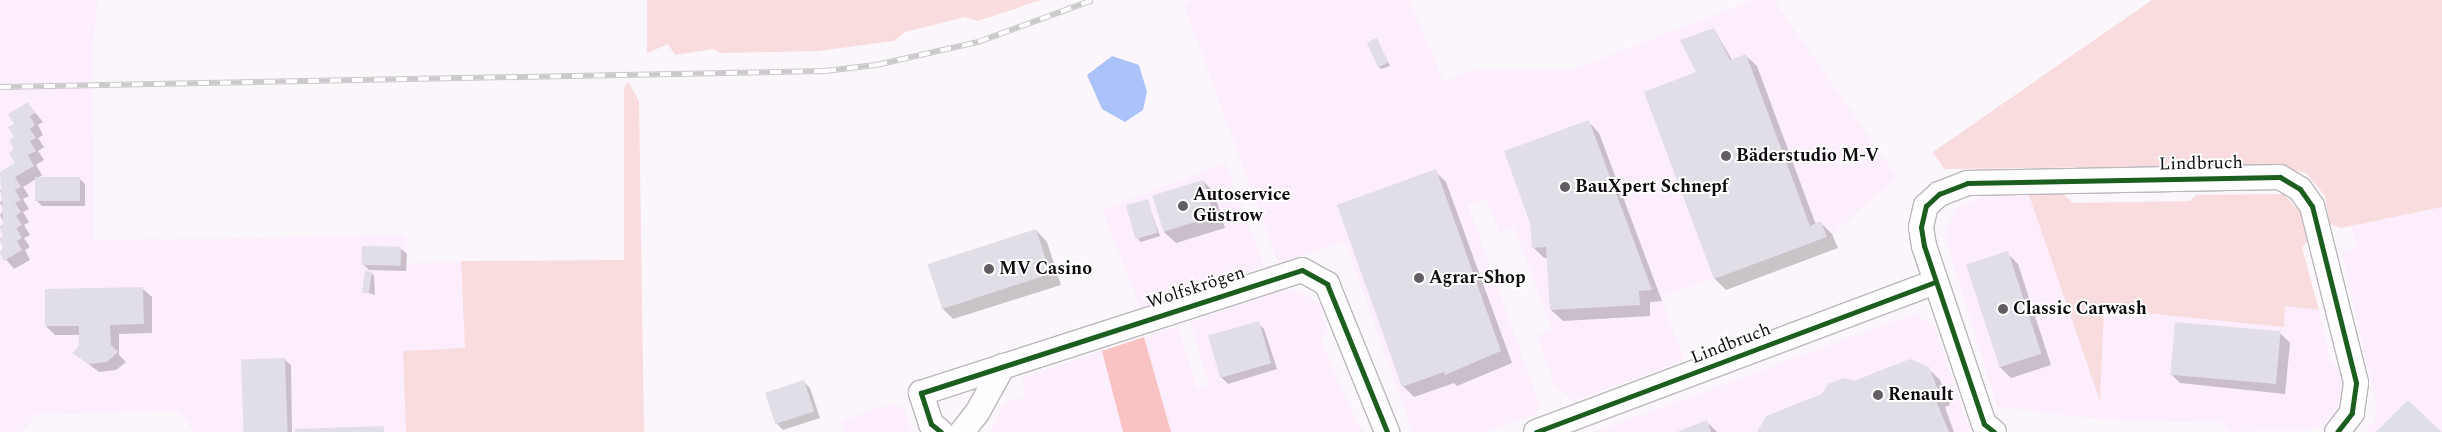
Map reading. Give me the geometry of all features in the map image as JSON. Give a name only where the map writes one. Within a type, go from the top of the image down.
[{"type":"street","name":"Lindbruch","points":[[1994,432],[1984,424],[1936,282],[1921,227],[1926,206],[1939,194],[1967,183],[2280,177],[2300,189],[2312,206],[2356,383],[2352,413],[2337,432]]},
{"type":"street","name":"Wolfskrögen","points":[[941,432],[931,424],[921,393],[1302,270],[1327,284],[1387,432]]},
{"type":"street","name":"Lindbruch","points":[[1536,432],[1936,282]]},
{"type":"street","points":[[962,432],[978,413],[1003,366]]},
{"type":"shaded area","points":[[0,0],[98,0],[92,52],[94,240],[406,235],[406,263],[461,261],[465,349],[403,351],[406,432],[194,432],[179,411],[37,414],[21,432],[0,432]]},
{"type":"shaded area","points":[[647,0],[1041,0],[978,21],[965,17],[905,32],[894,41],[818,51],[721,53],[713,49],[675,55],[668,44],[647,53]]},
{"type":"shaded area","points":[[1191,0],[1410,0],[1443,81],[1478,69],[1574,69],[1753,0],[1774,0],[1897,177],[1828,238],[1661,297],[1684,360],[1573,401],[1555,386],[1537,335],[1552,330],[1514,227],[1499,232],[1487,199],[1468,205],[1540,406],[1536,414],[1484,432],[1413,432],[1345,241],[1278,263],[1184,5]]},
{"type":"shaded area","points":[[2152,0],[2442,0],[2442,207],[2341,228],[2330,224],[2325,196],[2306,173],[2275,165],[1944,169],[1933,152]]},
{"type":"shaded area","points":[[628,82],[639,101],[644,432],[406,432],[403,351],[465,348],[461,261],[624,260],[624,88]]},
{"type":"shaded area","points":[[1225,163],[1264,266],[1142,313],[1103,210]]},
{"type":"shaded area","points":[[2063,194],[2073,203],[2190,201],[2196,195],[2283,194],[2300,212],[2307,241],[2302,248],[2319,310],[2285,306],[2284,327],[2104,309],[2100,401],[2029,195]]},
{"type":"shaded area","points":[[2029,195],[2100,399],[2103,309],[2283,326],[2285,306],[2319,310],[2331,362],[2341,369],[2344,392],[2340,409],[2321,426],[2306,430],[2230,431],[2222,422],[2107,420],[1997,407],[1944,233],[1957,208],[1984,197]]},
{"type":"shaded area","points":[[2442,207],[2442,432],[2365,432],[2374,421],[2377,407],[2342,253],[2357,247],[2351,226]]},
{"type":"shaded area","points":[[1283,290],[1298,291],[1320,304],[1328,332],[1321,340],[1357,423],[1366,432],[1171,432],[1144,337],[1178,326],[1197,388],[1209,385],[1190,322]]},
{"type":"shaded area","points":[[1914,314],[1934,325],[1970,432],[1595,432]]},
{"type":"shaded area","points":[[1144,337],[1171,432],[1123,432],[1102,351]]},
{"type":"shaded area","points":[[1102,351],[1123,432],[991,432],[1003,404],[1026,396],[1021,378]]},
{"type":"shaded area","points":[[891,404],[904,408],[912,432],[845,432],[841,421]]},
{"type":"water","points":[[1112,56],[1139,65],[1147,92],[1143,110],[1125,122],[1102,109],[1087,75]]},
{"type":"building","name":"Bäderstudio M-V","points":[[1714,28],[1730,60],[1746,54],[1810,226],[1821,221],[1827,237],[1714,279],[1644,92],[1696,72],[1680,40]]},
{"type":"building","points":[[1377,38],[1388,63],[1378,67],[1367,42]]},
{"type":"building","points":[[28,102],[35,113],[30,116],[35,125],[30,129],[36,138],[30,141],[36,151],[28,155],[34,166],[15,177],[21,187],[15,190],[21,200],[15,203],[21,212],[16,216],[22,225],[16,228],[22,238],[17,241],[22,250],[4,261],[0,254],[3,247],[0,241],[3,235],[0,230],[3,222],[0,172],[15,163],[9,153],[14,149],[9,140],[14,137],[8,127],[14,124],[8,114]]},
{"type":"building","name":"BauXpert Schnepf","points":[[1589,120],[1652,290],[1639,291],[1640,305],[1550,310],[1546,247],[1532,248],[1530,223],[1504,151]]},
{"type":"building","name":"Agrar-Shop","points":[[1436,169],[1501,351],[1445,375],[1444,372],[1402,387],[1337,205]]},
{"type":"building","points":[[35,177],[80,177],[80,201],[35,201]]},
{"type":"building","name":"Autoservice Güstrow","points":[[1203,180],[1214,216],[1163,232],[1152,195]]},
{"type":"building","points":[[1148,199],[1158,233],[1136,239],[1126,205]]},
{"type":"building","name":"MV Casino","points":[[1036,229],[1051,274],[942,309],[928,264]]},
{"type":"building","points":[[362,246],[401,247],[401,266],[362,265]]},
{"type":"building","name":"Classic Carwash","points":[[2008,251],[2041,354],[2000,367],[1966,265]]},
{"type":"building","points":[[365,271],[372,272],[369,294],[362,293]]},
{"type":"building","points":[[143,287],[144,324],[110,325],[111,345],[118,352],[107,362],[89,364],[72,353],[79,346],[79,326],[45,326],[45,289]]},
{"type":"building","points":[[1259,321],[1271,363],[1220,378],[1208,336]]},
{"type":"building","points":[[2175,322],[2281,331],[2276,384],[2170,375]]},
{"type":"building","points":[[285,358],[288,432],[244,432],[241,360]]},
{"type":"building","name":"Renault","points":[[1910,359],[1929,367],[1940,394],[1934,396],[1949,432],[1757,432],[1766,416],[1822,394],[1828,384],[1844,378],[1854,381]]},
{"type":"building","points":[[804,380],[814,411],[775,424],[765,393]]},
{"type":"building","points":[[2408,400],[2432,423],[2442,432],[2376,432]]},
{"type":"building","points":[[1707,420],[1711,432],[1677,432]]},
{"type":"building","points":[[384,426],[384,432],[295,432],[295,429]]},
{"type":"railway","points":[[0,87],[825,71],[876,65],[978,42],[1093,0]]},
{"type":"cycle path","points":[[1994,432],[1984,424],[1924,246],[1921,227],[1926,206],[1939,194],[1967,183],[2280,177],[2300,189],[2312,206],[2356,383],[2352,413],[2337,432]]},
{"type":"cycle path","points":[[941,432],[931,424],[921,393],[1302,270],[1327,284],[1387,432]]},
{"type":"cycle path","points":[[1536,432],[1936,282]]},
{"type":"place","name":"Bäderstudio M-V","points":[[1726,156]]},
{"type":"place","name":"BauXpert Schnepf","points":[[1565,187]]},
{"type":"place","name":"Autoservice Güstrow","points":[[1183,206]]},
{"type":"place","name":"MV Casino","points":[[989,269]]},
{"type":"place","name":"Agrar-Shop","points":[[1419,278]]},
{"type":"place","name":"Classic Carwash","points":[[2003,309]]},
{"type":"place","name":"Renault","points":[[1878,395]]}]
